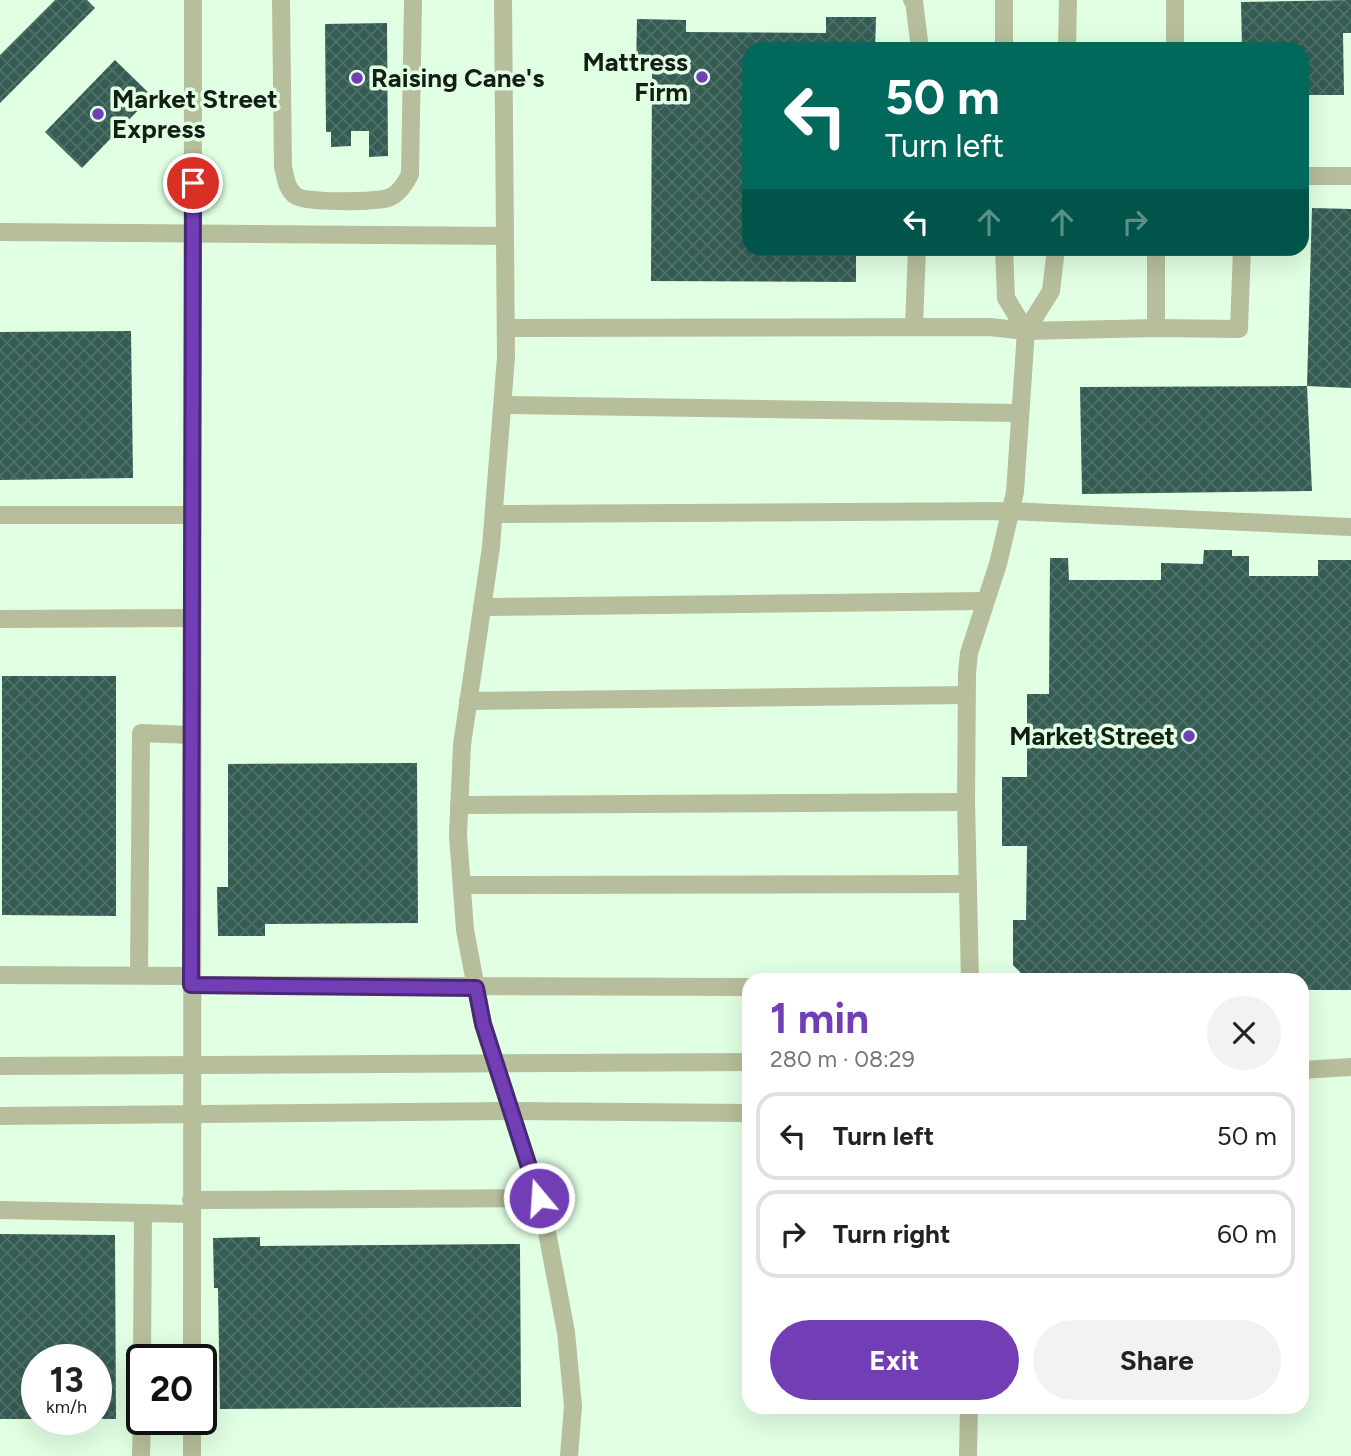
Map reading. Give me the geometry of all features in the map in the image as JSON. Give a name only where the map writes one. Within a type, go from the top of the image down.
[{"type":"lane","points":[[192,1344],[193,0]]},
{"type":"lane","points":[[282,0],[283,167],[289,190],[299,198],[346,202],[390,197],[406,183],[410,174],[413,0]]},
{"type":"lane","points":[[503,0],[506,328],[503,405],[494,514],[461,745],[458,835],[465,930],[483,1024],[539,1198],[566,1332],[573,1406],[569,1456]]},
{"type":"lane","points":[[912,0],[919,42]]},
{"type":"lane","points":[[1004,0],[1004,42]]},
{"type":"lane","points":[[1067,42],[1068,0]]},
{"type":"lane","points":[[1175,0],[1175,42]]},
{"type":"lane","points":[[1309,176],[1351,176]]},
{"type":"lane","points":[[0,232],[505,236]]},
{"type":"lane","points":[[914,327],[917,256]]},
{"type":"lane","points":[[1004,256],[1006,298],[1026,331]]},
{"type":"lane","points":[[970,973],[966,802],[966,695],[969,653],[998,564],[1015,492],[1026,331],[1051,291],[1055,256]]},
{"type":"lane","points":[[1156,256],[1156,328]]},
{"type":"lane","points":[[506,328],[990,327],[1026,331],[1240,329],[1242,256]]},
{"type":"lane","points":[[503,405],[1019,413]]},
{"type":"lane","points":[[494,514],[1011,511],[1351,527]]},
{"type":"lane","points":[[0,514],[192,515]]},
{"type":"lane","points":[[482,607],[985,601]]},
{"type":"lane","points":[[0,619],[192,618]]},
{"type":"lane","points":[[468,701],[966,695]]},
{"type":"lane","points":[[139,975],[141,733],[192,735]]},
{"type":"lane","points":[[459,805],[966,802]]},
{"type":"lane","points":[[462,885],[968,884]]},
{"type":"lane","points":[[0,975],[139,975],[191,980],[476,988],[742,987]]},
{"type":"lane","points":[[0,1066],[742,1062]]},
{"type":"lane","points":[[1309,1070],[1351,1067]]},
{"type":"lane","points":[[0,1116],[511,1111],[742,1112]]},
{"type":"lane","points":[[0,1210],[143,1213],[191,1207],[539,1198]]},
{"type":"lane","points":[[142,1344],[143,1213]]},
{"type":"lane","points":[[968,1456],[969,1414]]},
{"type":"lane","points":[[141,1456],[142,1435]]},
{"type":"lane","points":[[192,1435],[192,1456]]},
{"type":"building","name":"Market Street Express","points":[[55,0],[87,0],[95,8],[0,103],[0,55]]},
{"type":"building","points":[[1351,0],[1351,33],[1343,33],[1344,95],[1309,95],[1309,42],[1242,42],[1241,2]]},
{"type":"building","points":[[826,17],[876,17],[875,42],[742,42],[742,256],[856,256],[856,282],[651,281],[652,70],[636,70],[637,19],[686,20],[686,32],[826,33]]},
{"type":"building","name":"Raising Cane's","points":[[387,23],[388,156],[369,157],[369,131],[351,131],[351,146],[331,147],[331,132],[326,132],[325,24]]},
{"type":"building","name":"Market Street Express","points":[[115,60],[152,96],[82,168],[45,132]]},
{"type":"building","points":[[1312,208],[1351,209],[1351,388],[1307,386]]},
{"type":"building","points":[[131,331],[133,478],[0,480],[0,332]]},
{"type":"building","points":[[1307,386],[1312,491],[1082,494],[1080,387]]},
{"type":"building","name":"Market Street","points":[[1204,550],[1232,550],[1232,556],[1249,556],[1249,576],[1318,576],[1318,560],[1351,560],[1351,990],[1309,990],[1309,973],[1021,973],[1013,965],[1013,920],[1026,920],[1027,846],[1002,846],[1002,777],[1027,777],[1027,694],[1049,694],[1050,558],[1068,558],[1069,580],[1161,580],[1161,563],[1203,564]]},
{"type":"building","points":[[2,676],[116,676],[116,916],[2,915]]},
{"type":"building","points":[[417,763],[418,923],[265,924],[265,936],[218,936],[217,887],[228,887],[228,764]]},
{"type":"building","points":[[0,1234],[115,1235],[116,1419],[112,1419],[112,1344],[21,1344],[21,1419],[0,1419]]},
{"type":"building","points":[[260,1237],[260,1246],[520,1244],[521,1407],[220,1409],[218,1288],[214,1288],[213,1238]]},
{"type":"place","name":"Mattress Firm","points":[[702,77]]},
{"type":"place","name":"Raising Cane's","points":[[357,78]]},
{"type":"place","name":"Market Street Express","points":[[98,114]]},
{"type":"place","name":"Market Street","points":[[1189,736]]},
{"type":"route","points":[[193,183],[191,985],[476,988],[483,1024],[539,1198]]}]
